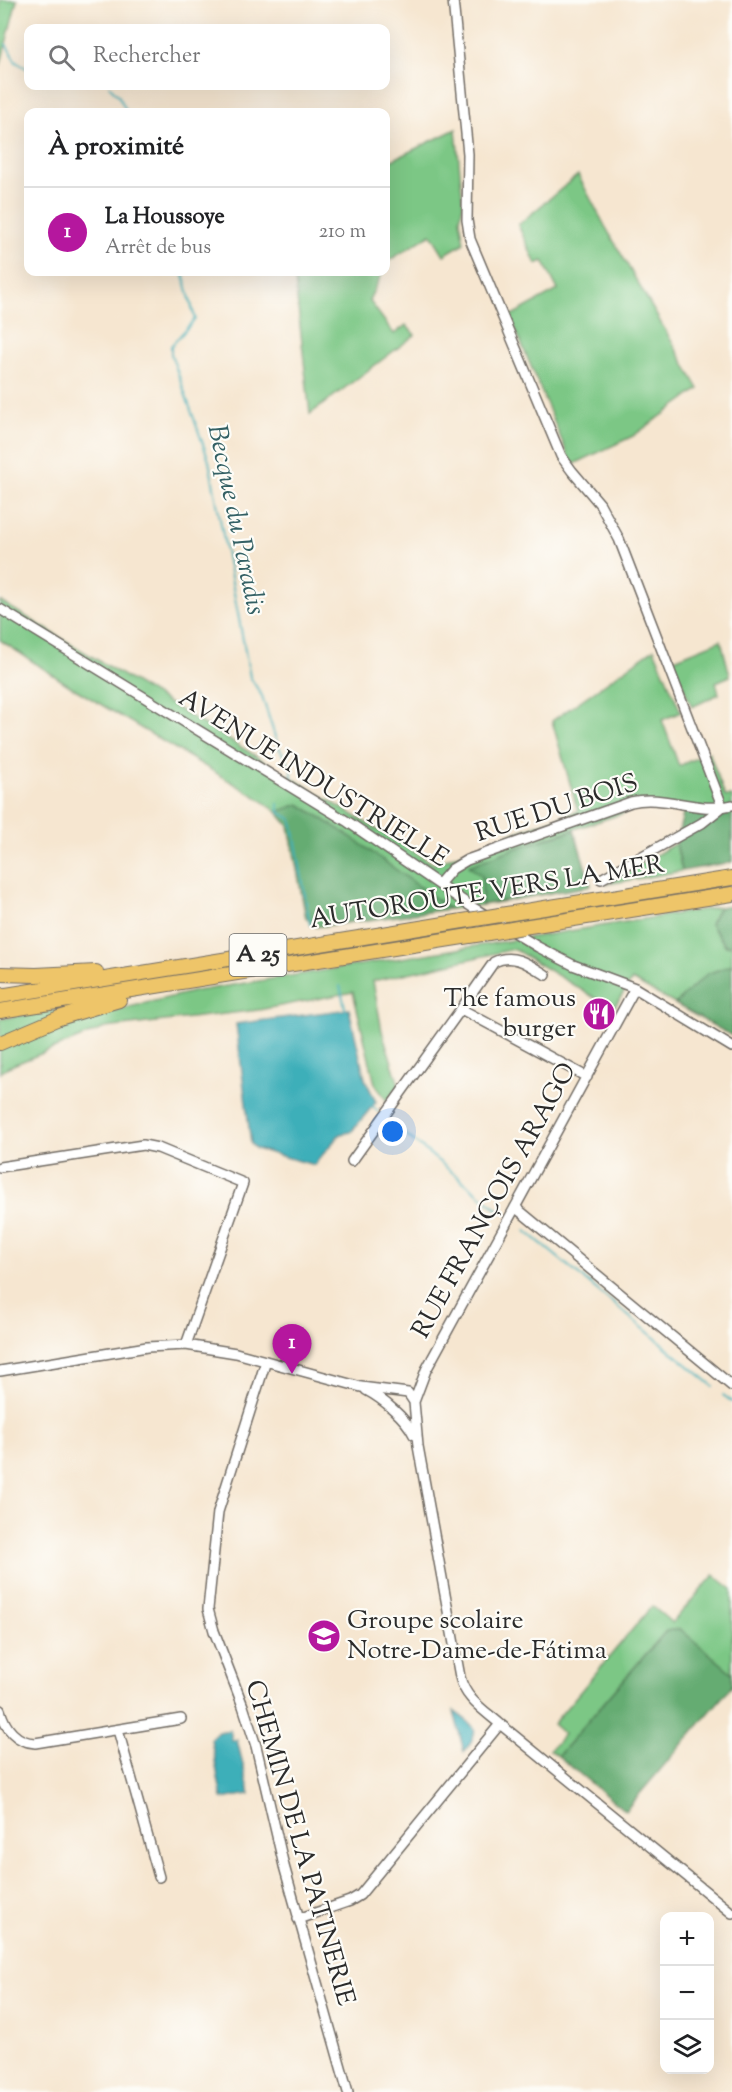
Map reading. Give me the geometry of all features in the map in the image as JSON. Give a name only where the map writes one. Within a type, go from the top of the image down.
[{"type":"highway","name":"AUTOROUTE VERS LA MER","points":[[0,996],[732,878]]},
{"type":"highway","name":"A 25","points":[[0,1011],[732,894]]},
{"type":"highway","points":[[0,974],[36,975],[118,970],[133,974]]},
{"type":"highway","points":[[0,1044],[81,1010],[192,980]]},
{"type":"street","points":[[453,0],[468,154],[467,220],[470,239],[561,456],[600,504],[619,539],[719,794],[721,808],[702,823],[601,879]]},
{"type":"street","name":"AVENUE INDUSTRIELLE","points":[[0,609],[348,822],[500,924],[573,965],[635,988],[732,1047]]},
{"type":"street","name":"RUE DU BOIS","points":[[439,884],[452,869],[467,860],[631,802],[652,800],[721,808],[732,805]]},
{"type":"street","points":[[352,1161],[494,962],[501,958],[513,958],[546,975]]},
{"type":"street","name":"RUE FRANÇOIS ARAGO","points":[[635,988],[426,1370],[414,1404],[418,1446],[462,1684],[471,1699],[732,1913]]},
{"type":"street","points":[[461,1009],[587,1077]]},
{"type":"street","points":[[0,1167],[142,1145],[158,1148],[243,1183],[186,1345]]},
{"type":"street","points":[[515,1207],[732,1386]]},
{"type":"street","points":[[0,1371],[147,1347],[186,1345],[216,1348],[362,1387],[401,1392],[410,1394],[414,1404],[408,1414],[402,1415],[394,1412],[390,1400],[401,1392]]},
{"type":"street","name":"CHEMIN DE LA PATINERIE","points":[[266,1361],[218,1512],[208,1605],[214,1631],[243,1706],[258,1755],[298,1919],[348,2092]]},
{"type":"street","name":"RUE FRANÇOIS ARAGO","points":[[401,1392],[415,1384],[426,1370]]},
{"type":"street","name":"RUE FRANÇOIS ARAGO","points":[[362,1387],[384,1401],[410,1426],[418,1446]]},
{"type":"street","points":[[0,1710],[10,1731],[18,1739],[29,1743],[42,1743],[181,1719]]},
{"type":"street","points":[[298,1919],[350,1901],[360,1895],[500,1724]]},
{"type":"street","points":[[118,1730],[159,1876]]},
{"type":"green space","points":[[0,0],[17,0],[0,67]]},
{"type":"green space","points":[[456,129],[463,205],[460,219],[464,243],[444,255],[431,234],[390,260],[390,161]]},
{"type":"green space","points":[[578,175],[699,389],[633,436],[572,465],[510,316],[558,290],[543,261],[536,264],[518,225]]},
{"type":"green space","points":[[294,276],[381,276],[369,300],[394,334],[406,325],[415,335],[310,414]]},
{"type":"green space","points":[[0,601],[434,864],[578,811],[552,721],[654,649],[681,712],[662,720],[679,766],[709,752],[725,796],[732,796],[732,812],[726,814],[654,806],[633,810],[513,849],[470,867],[482,876],[482,905],[450,909],[351,837],[299,804],[277,812],[260,799],[70,686],[0,640]]},
{"type":"green space","points":[[721,640],[730,676],[716,682],[719,694],[692,707],[672,660]]},
{"type":"green space","points":[[299,804],[351,837],[450,909],[316,927],[306,918],[289,826],[277,812]]},
{"type":"green space","points":[[684,810],[726,814],[732,812],[732,862],[682,871],[676,843]]},
{"type":"green space","points":[[574,830],[591,886],[482,905],[482,876],[469,866],[513,849]]},
{"type":"green space","points":[[676,843],[682,871],[607,884]]},
{"type":"green space","points":[[732,905],[732,945],[726,946],[710,924],[719,907]]},
{"type":"green space","points":[[719,907],[710,924],[726,946],[732,945],[732,965],[707,974],[675,1004],[632,980],[613,1009],[514,949],[373,981],[382,1031],[399,1085],[387,1101],[375,1084],[353,992],[259,1010],[105,1028],[8,1067],[0,1073],[0,1019],[60,1009],[67,1022],[196,991]]},
{"type":"green space","points":[[732,965],[732,1036],[675,1004],[707,974]]},
{"type":"green space","points":[[714,1575],[732,1589],[732,1673],[680,1629],[666,1631],[558,1756],[550,1750],[564,1734],[553,1724],[652,1606],[672,1623]]},
{"type":"green space","points":[[680,1629],[732,1673],[732,1686],[625,1811],[558,1756],[666,1631]]},
{"type":"water","points":[[349,1009],[365,1079],[376,1102],[351,1132],[340,1134],[314,1165],[256,1149],[251,1144],[236,1024]]},
{"type":"water","points":[[454,1711],[472,1725],[475,1733],[464,1752]]},
{"type":"water","points":[[230,1730],[232,1740],[237,1740],[250,1794],[222,1799],[211,1739],[218,1732]]},
{"type":"waterway","name":"Becque du Paradis","points":[[6,44],[16,62],[24,67]]},
{"type":"waterway","name":"Becque du Paradis","points":[[113,90],[125,108]]},
{"type":"waterway","name":"Becque du Paradis","points":[[184,276],[195,319],[171,346],[171,354],[209,461],[250,677],[262,696],[278,746],[292,769],[292,780]]},
{"type":"waterway","name":"Becque du Paradis","points":[[278,804],[279,812],[291,819],[293,826],[310,925]]},
{"type":"waterway","name":"Becque du Paradis","points":[[340,986],[346,1012]]},
{"type":"waterway","name":"Becque du Paradis","points":[[372,1106],[379,1112]]},
{"type":"waterway","name":"Becque du Paradis","points":[[394,1125],[501,1212]]},
{"type":"waterway","name":"Becque du Paradis","points":[[526,1231],[713,1386]]},
{"type":"waterway","name":"Becque du Paradis","points":[[723,1395],[732,1402]]},
{"type":"place","name":"The famous burger","points":[[599,1014]]},
{"type":"place","name":"La Houssoye","points":[[292,1374]]},
{"type":"place","name":"Groupe scolaire Notre-Dame-de-Fátima","points":[[324,1636]]}]
